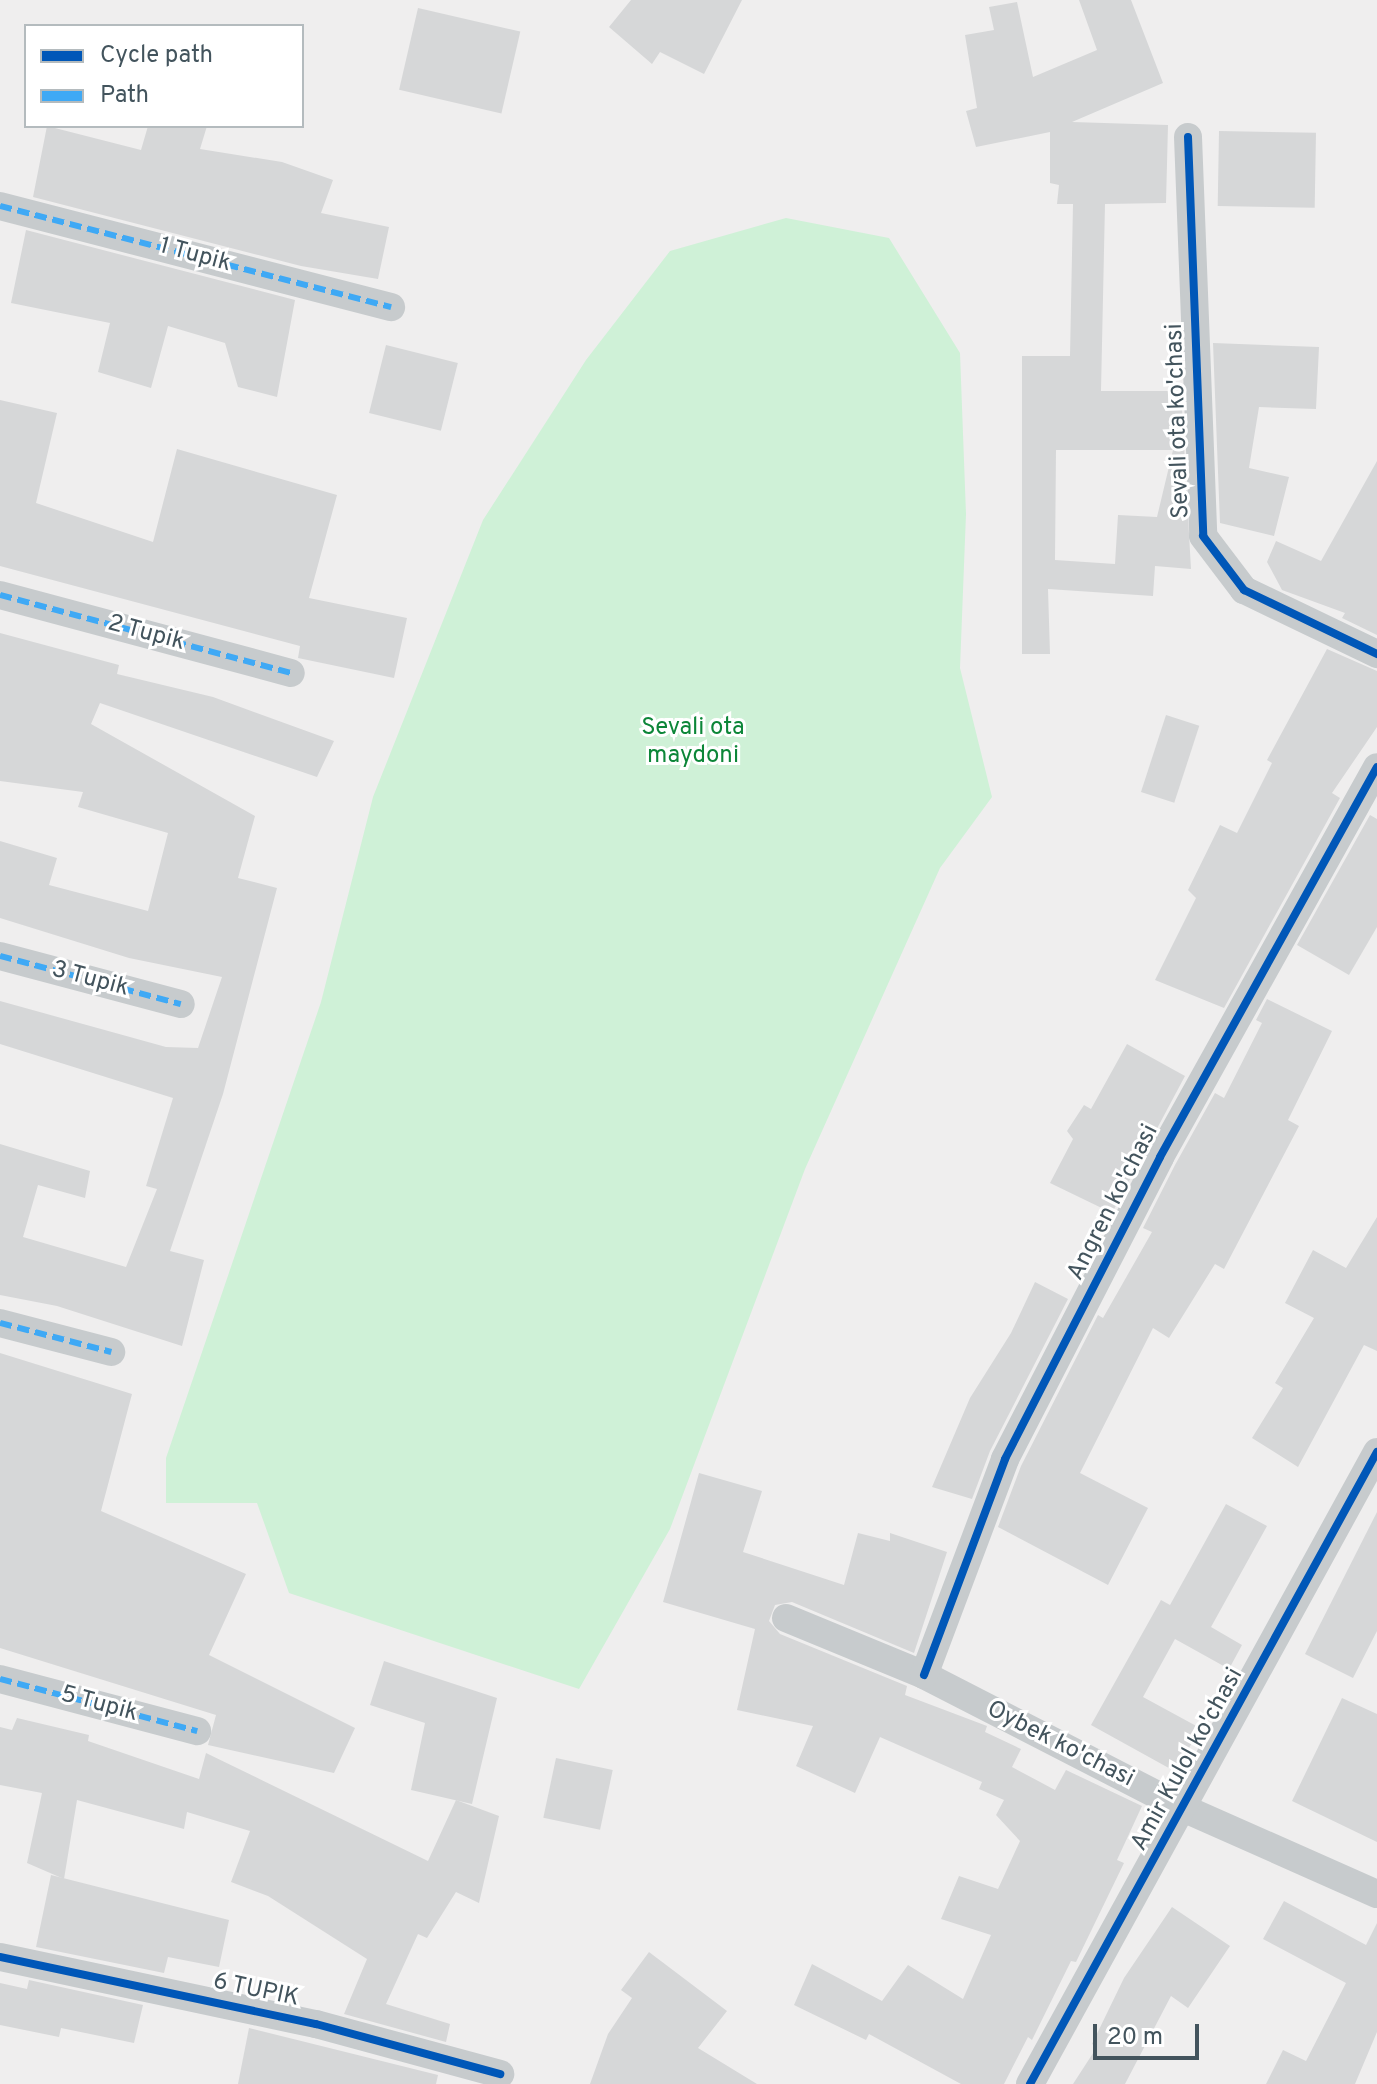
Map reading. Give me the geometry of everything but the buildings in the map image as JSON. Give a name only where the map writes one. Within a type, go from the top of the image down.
[{"type":"street","name":"Sevali ota ko'chasi","points":[[1188,137],[1203,536],[1244,590],[1377,654]]},
{"type":"street","name":"1 Tupik","points":[[0,206],[391,307]]},
{"type":"street","name":"2 Tupik","points":[[0,595],[291,673]]},
{"type":"street","name":"Angren ko'chasi","points":[[924,1675],[1005,1459],[1160,1157],[1377,767]]},
{"type":"street","name":"3 Tupik","points":[[0,956],[181,1004]]},
{"type":"street","points":[[0,1323],[111,1352]]},
{"type":"street","name":"Amir Kulol ko'chasi","points":[[1030,2084],[1185,1809],[1377,1452]]},
{"type":"street","name":"Oybek ko'chasi","points":[[786,1618],[924,1675],[1185,1809],[1377,1894]]},
{"type":"street","name":"5 Tupik","points":[[0,1679],[197,1731]]},
{"type":"street","name":"6 TUPIK","points":[[0,1957],[316,2024],[500,2074]]},
{"type":"green space","name":"Sevali ota maydoni","points":[[786,218],[889,238],[960,353],[966,514],[960,668],[992,797],[940,868],[805,1169],[670,1529],[579,1689],[289,1593],[257,1503],[166,1503],[166,1458],[321,1002],[373,797],[483,520],[586,360],[670,251]]},
{"type":"marked path","points":[[0,206],[391,307]]},
{"type":"marked path","points":[[0,595],[291,673]]},
{"type":"marked path","points":[[0,956],[181,1004]]},
{"type":"marked path","points":[[0,1323],[111,1352]]},
{"type":"marked path","points":[[0,1679],[197,1731]]},
{"type":"cycle path","points":[[1188,137],[1203,536],[1244,590],[1377,654]]},
{"type":"cycle path","points":[[924,1675],[1005,1459],[1160,1157],[1377,767]]},
{"type":"cycle path","points":[[1030,2084],[1377,1452]]},
{"type":"cycle path","points":[[0,1957],[316,2024],[500,2074]]}]
